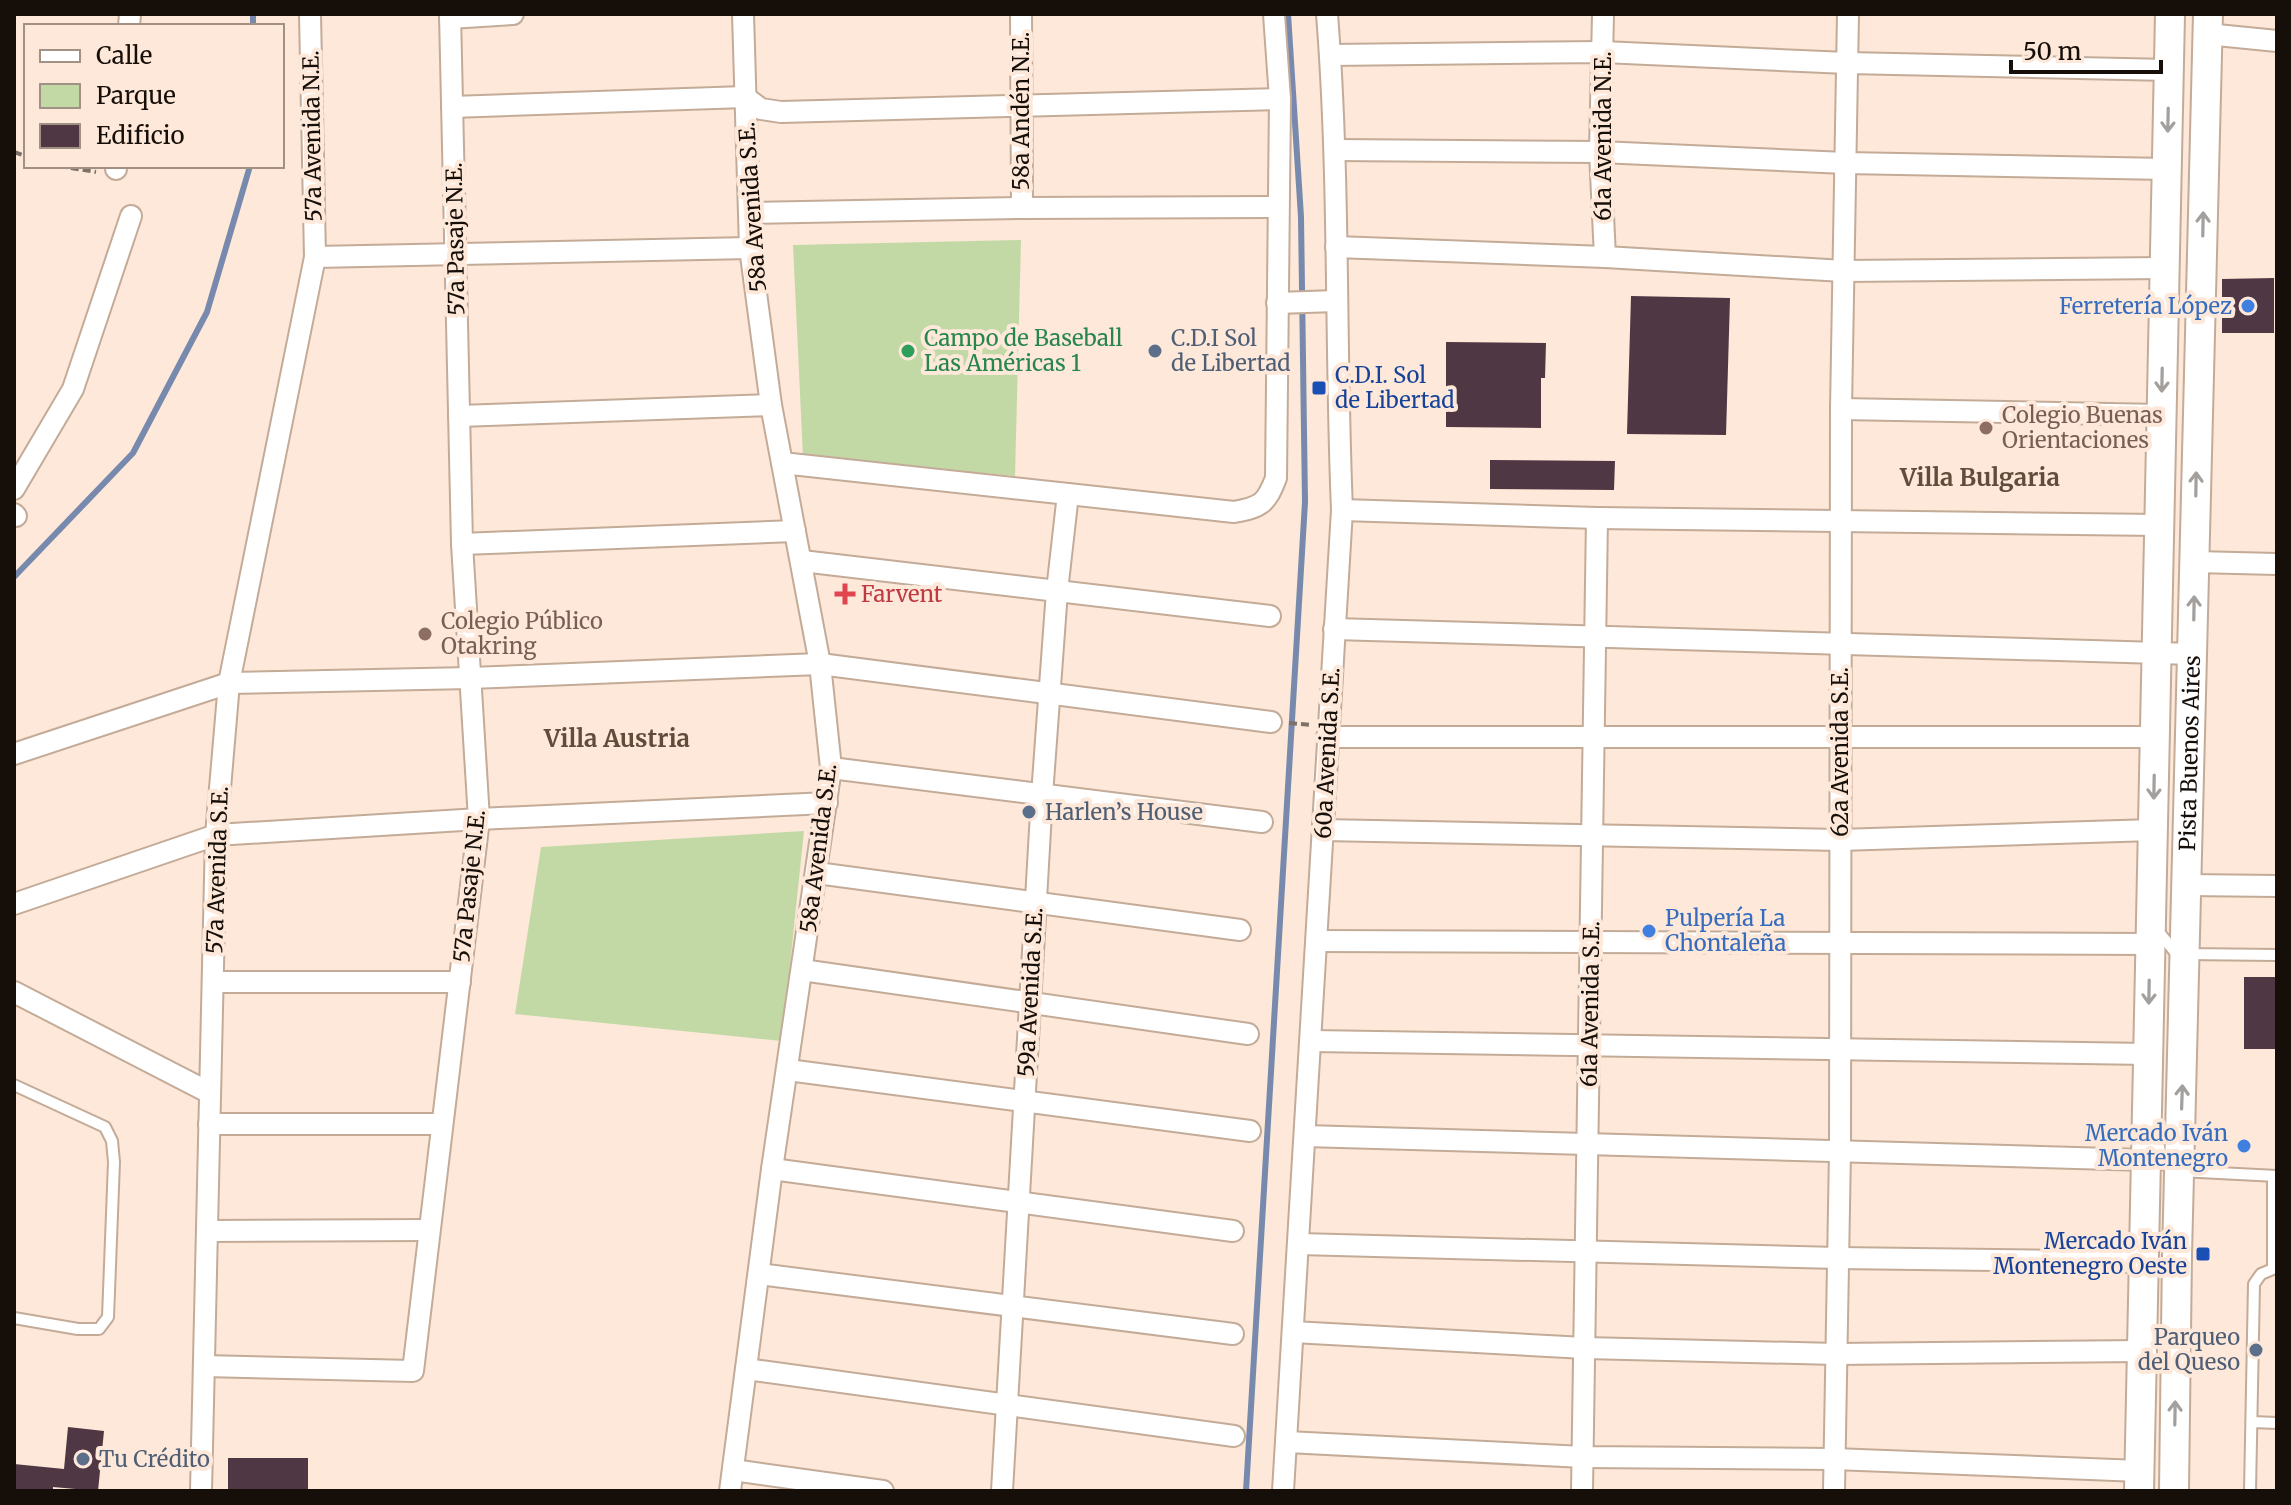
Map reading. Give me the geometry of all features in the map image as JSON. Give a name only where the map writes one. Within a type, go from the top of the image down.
[{"type":"main road","name":"Pista Buenos Aires","points":[[2139,1481],[2170,14]]},
{"type":"main road","name":"Pista Buenos Aires","points":[[2174,1491],[2208,24]]},
{"type":"street","name":"57a Avenida N.E.","points":[[310,14],[315,257]]},
{"type":"street","points":[[450,16],[513,14]]},
{"type":"street","name":"58a Avenida S.E.","points":[[730,1491],[772,1169],[831,768],[820,664],[771,405],[750,248],[743,14]]},
{"type":"street","name":"58a Andén N.E.","points":[[1021,14],[1022,208]]},
{"type":"street","points":[[782,463],[1234,512],[1256,508],[1268,497],[1276,478],[1285,303],[1278,207],[1280,99],[1274,14]]},
{"type":"street","name":"60a Avenida S.E.","points":[[1283,1491],[1342,510],[1335,150],[1327,14]]},
{"type":"street","name":"61a Avenida N.E.","points":[[1603,14],[1600,152],[1605,257]]},
{"type":"street","name":"62a Avenida S.E.","points":[[1834,1491],[1840,1151],[1841,409],[1848,14]]},
{"type":"street","name":"57a Pasaje N.E.","points":[[204,1366],[413,1371],[479,819],[462,544],[450,16]]},
{"type":"street","points":[[2208,24],[2277,41]]},
{"type":"street","points":[[1330,55],[1603,52],[1847,63],[2169,70]]},
{"type":"street","points":[[452,107],[745,97],[761,109],[781,112],[1280,99]]},
{"type":"street","points":[[1335,150],[1600,152],[1845,163],[2167,169]]},
{"type":"street","points":[[749,213],[1278,207]]},
{"type":"street","points":[[14,489],[73,389],[131,216]]},
{"type":"street","points":[[1336,247],[1605,257],[1844,271],[2165,268]]},
{"type":"street","points":[[315,257],[750,248]]},
{"type":"street","name":"57a Avenida S.E.","points":[[201,1491],[216,835],[229,683],[315,257]]},
{"type":"street","points":[[1285,303],[1336,301]]},
{"type":"street","points":[[459,416],[771,405]]},
{"type":"street","points":[[1841,409],[2162,415]]},
{"type":"street","name":"59a Avenida S.E.","points":[[1002,1491],[1042,795],[1057,591],[1068,494]]},
{"type":"street","points":[[1342,510],[1597,518],[2159,525]]},
{"type":"street","name":"61a Avenida S.E.","points":[[1582,1491],[1597,518]]},
{"type":"street","points":[[462,544],[795,531]]},
{"type":"street","points":[[802,561],[1270,616]]},
{"type":"street","points":[[2195,562],[2277,564]]},
{"type":"street","points":[[1334,629],[2193,654]]},
{"type":"street","points":[[14,754],[229,683],[470,678],[820,664],[1271,722]]},
{"type":"street","points":[[1327,737],[2155,737]]},
{"type":"street","points":[[831,768],[1262,822]]},
{"type":"street","points":[[14,904],[216,835],[827,803]]},
{"type":"street","points":[[1323,830],[1840,840],[2153,830]]},
{"type":"street","points":[[817,873],[1240,930]]},
{"type":"street","points":[[2187,885],[2277,886]]},
{"type":"street","points":[[1317,941],[2150,944]]},
{"type":"street","points":[[802,970],[1248,1034]]},
{"type":"street","points":[[213,982],[460,982]]},
{"type":"street","points":[[14,992],[210,1093]]},
{"type":"street","points":[[1311,1041],[2148,1054]]},
{"type":"street","points":[[788,1070],[1250,1131]]},
{"type":"street","points":[[209,1124],[442,1124]]},
{"type":"street","points":[[1305,1136],[2146,1160]]},
{"type":"street","points":[[772,1169],[1233,1231]]},
{"type":"street","points":[[207,1231],[429,1230]]},
{"type":"street","points":[[1299,1244],[1838,1258],[2144,1262]]},
{"type":"street","points":[[759,1274],[1233,1334]]},
{"type":"street","points":[[1293,1332],[1585,1348],[1836,1354],[2142,1351]]},
{"type":"street","points":[[746,1369],[1234,1436]]},
{"type":"street","points":[[1287,1442],[1583,1457],[1834,1459],[2139,1481]]},
{"type":"street","points":[[733,1470],[883,1491]]},
{"type":"lane","points":[[2151,914],[2166,944],[2175,952],[2277,955]]},
{"type":"lane","points":[[14,1085],[105,1127],[112,1141],[114,1162],[108,1317],[99,1329],[78,1329],[14,1318]]},
{"type":"lane","points":[[2147,1126],[2156,1133],[2163,1164],[2180,1171],[2275,1176],[2275,1270],[2261,1274],[2254,1284],[2250,1491]]},
{"type":"lane","points":[[2252,1422],[2277,1423]]},
{"type":"path","points":[[72,168],[104,173],[116,168]]},
{"type":"green space","name":"Campo de Baseball Las Américas 1","points":[[1021,240],[1015,476],[803,457],[793,245]]},
{"type":"green space","points":[[804,831],[782,1041],[515,1014],[541,847]]},
{"type":"building","name":"Ferretería López","points":[[2274,278],[2274,333],[2222,333],[2222,279]]},
{"type":"building","points":[[1631,296],[1730,298],[1726,435],[1627,434]]},
{"type":"building","points":[[1446,342],[1546,343],[1545,378],[1541,378],[1541,428],[1446,427]]},
{"type":"building","points":[[1490,460],[1615,461],[1614,490],[1490,489]]},
{"type":"building","points":[[2244,977],[2277,977],[2277,1049],[2244,1049]]},
{"type":"building","name":"Tu Crédito","points":[[68,1427],[104,1431],[98,1491],[53,1487],[53,1491],[14,1491],[14,1464],[64,1469]]},
{"type":"building","points":[[228,1458],[308,1458],[308,1491],[228,1491]]},
{"type":"waterway","points":[[253,14],[253,24]]},
{"type":"waterway","points":[[1246,1491],[1305,502],[1301,217],[1288,14]]},
{"type":"waterway","points":[[14,577],[133,453],[207,312],[249,168]]},
{"type":"place","name":"Ferretería López","points":[[2248,306]]},
{"type":"place","name":"Campo de Baseball Las Américas 1","points":[[908,351]]},
{"type":"place","name":"C.D.I Sol de Libertad","points":[[1155,351]]},
{"type":"place","name":"C.D.I. Sol de Libertad","points":[[1319,388]]},
{"type":"place","name":"Colegio Buenas Orientaciones","points":[[1986,428]]},
{"type":"place","name":"Farvent","points":[[845,594]]},
{"type":"place","name":"Colegio Público Otakring","points":[[425,634]]},
{"type":"place","name":"Harlen’s House","points":[[1029,812]]},
{"type":"place","name":"Pulpería La Chontaleña","points":[[1649,931]]},
{"type":"place","name":"Mercado Iván Montenegro","points":[[2244,1146]]},
{"type":"place","name":"Mercado Iván Montenegro Oeste","points":[[2203,1254]]},
{"type":"place","name":"Parqueo del Queso","points":[[2256,1350]]},
{"type":"place","name":"Tu Crédito","points":[[83,1459]]},
{"type":"district","name":"Villa Bulgaria","points":[[1980,478]]},
{"type":"district","name":"Villa Austria","points":[[617,739]]}]
